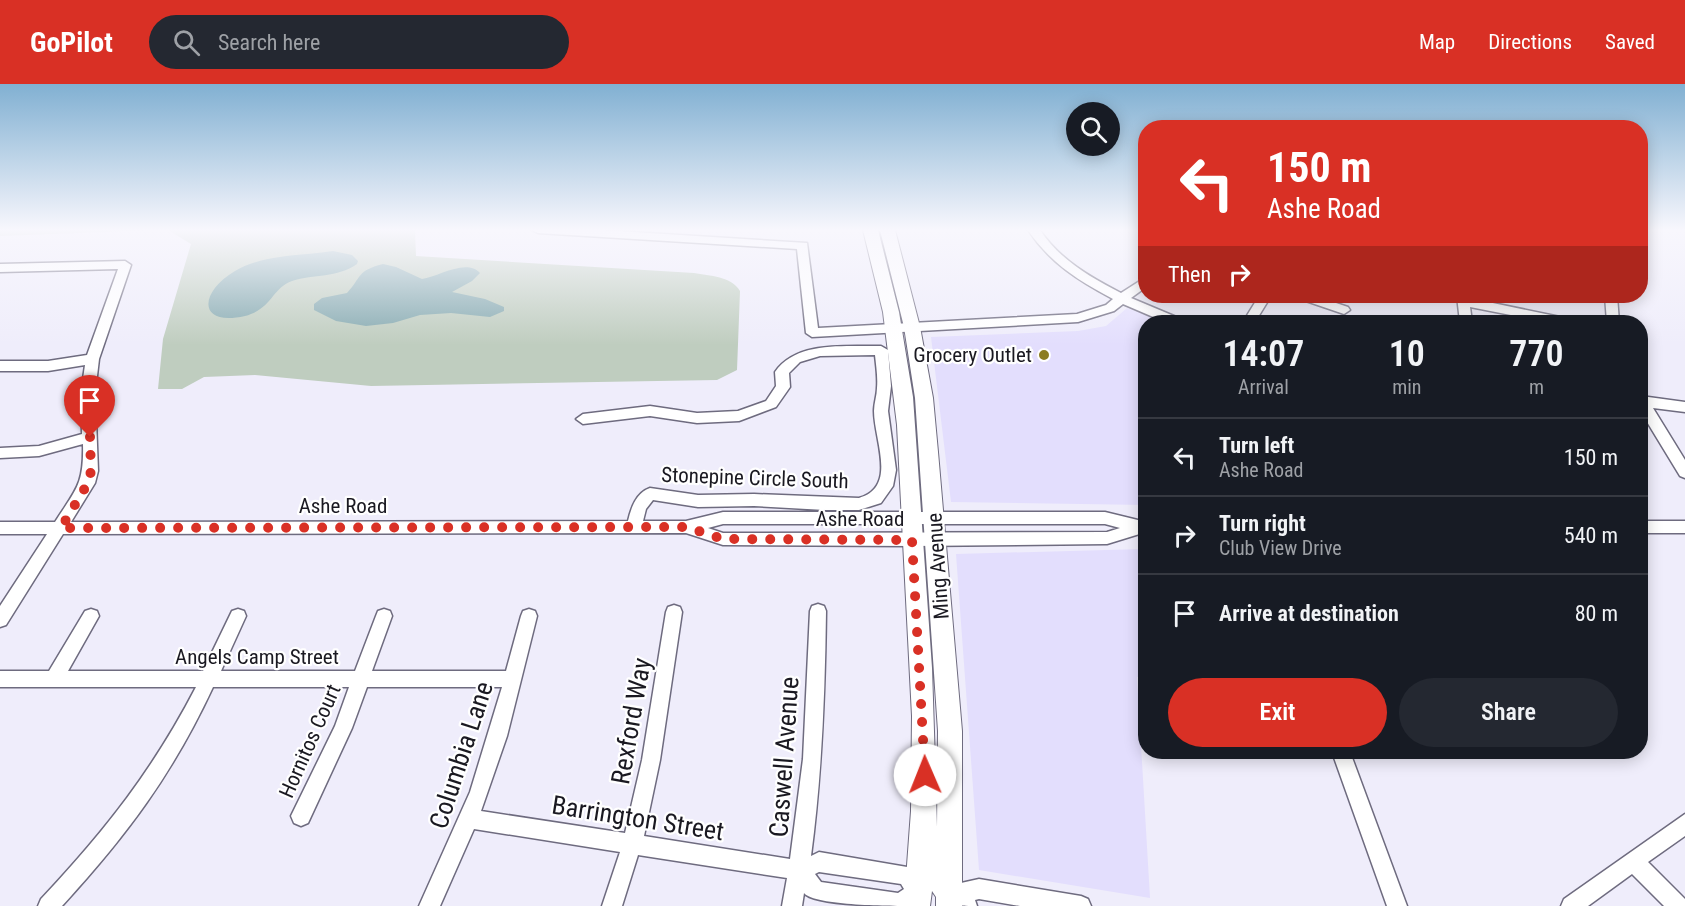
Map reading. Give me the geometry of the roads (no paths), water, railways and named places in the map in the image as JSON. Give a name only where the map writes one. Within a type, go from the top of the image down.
[{"type":"main road","name":"Ming Avenue","points":[[881,268],[903,328],[924,398],[950,741],[955,902]]},
{"type":"main road","name":"Ming Avenue","points":[[893,268],[903,328],[904,399],[925,775],[921,901]]},
{"type":"main road","points":[[925,775],[936,875],[955,902]]},
{"type":"street","points":[[0,620],[88,483],[91,471],[88,393],[92,359],[124,268]]},
{"type":"street","points":[[805,268],[812,333],[1078,318],[1100,313],[1138,287]]},
{"type":"street","points":[[1073,268],[1123,299],[1160,315]]},
{"type":"street","points":[[1324,303],[1344,310]]},
{"type":"street","points":[[1484,303],[1535,315]]},
{"type":"street","name":"Stonepine Circle South","points":[[583,419],[650,411],[697,418],[739,416],[771,404],[783,387],[782,372],[795,359],[820,352],[881,350],[884,386],[881,411],[882,429],[889,470],[886,486],[876,499],[859,504],[825,504],[754,500],[698,501],[650,494],[639,507],[634,527]]},
{"type":"street","points":[[0,366],[48,366],[92,359]]},
{"type":"street","points":[[1648,403],[1685,407]]},
{"type":"street","points":[[1648,413],[1685,472]]},
{"type":"street","points":[[0,453],[39,451],[90,437]]},
{"type":"street","name":"Ashe Road","points":[[0,528],[686,527],[723,518],[911,518],[935,529],[1107,538],[1138,529]]},
{"type":"street","name":"Ashe Road","points":[[686,527],[723,539],[912,540],[935,529]]},
{"type":"street","points":[[1648,527],[1685,527]]},
{"type":"street","name":"Caswell Avenue","points":[[792,906],[800,870],[811,787],[818,611]]},
{"type":"street","name":"Rexford Way","points":[[612,906],[632,844],[649,775],[674,612]]},
{"type":"street","points":[[54,679],[91,616]]},
{"type":"street","points":[[48,906],[91,860],[146,790],[186,725],[238,616]]},
{"type":"street","name":"Hornitos Court","points":[[301,816],[343,728],[384,616]]},
{"type":"street","name":"Columbia Lane","points":[[429,906],[469,819],[498,736],[529,616]]},
{"type":"street","name":"Angels Camp Street","points":[[0,679],[513,679]]},
{"type":"street","points":[[1344,759],[1397,906]]},
{"type":"street","name":"Barrington Street","points":[[469,819],[800,870],[819,862],[906,875],[921,901]]},
{"type":"street","points":[[1571,906],[1685,824]]},
{"type":"street","points":[[1634,862],[1678,906]]},
{"type":"street","points":[[800,870],[815,891],[900,903],[921,901]]},
{"type":"street","points":[[955,902],[979,889],[1081,906]]},
{"type":"place","name":"Grocery Outlet","points":[[1044,355]]}]
